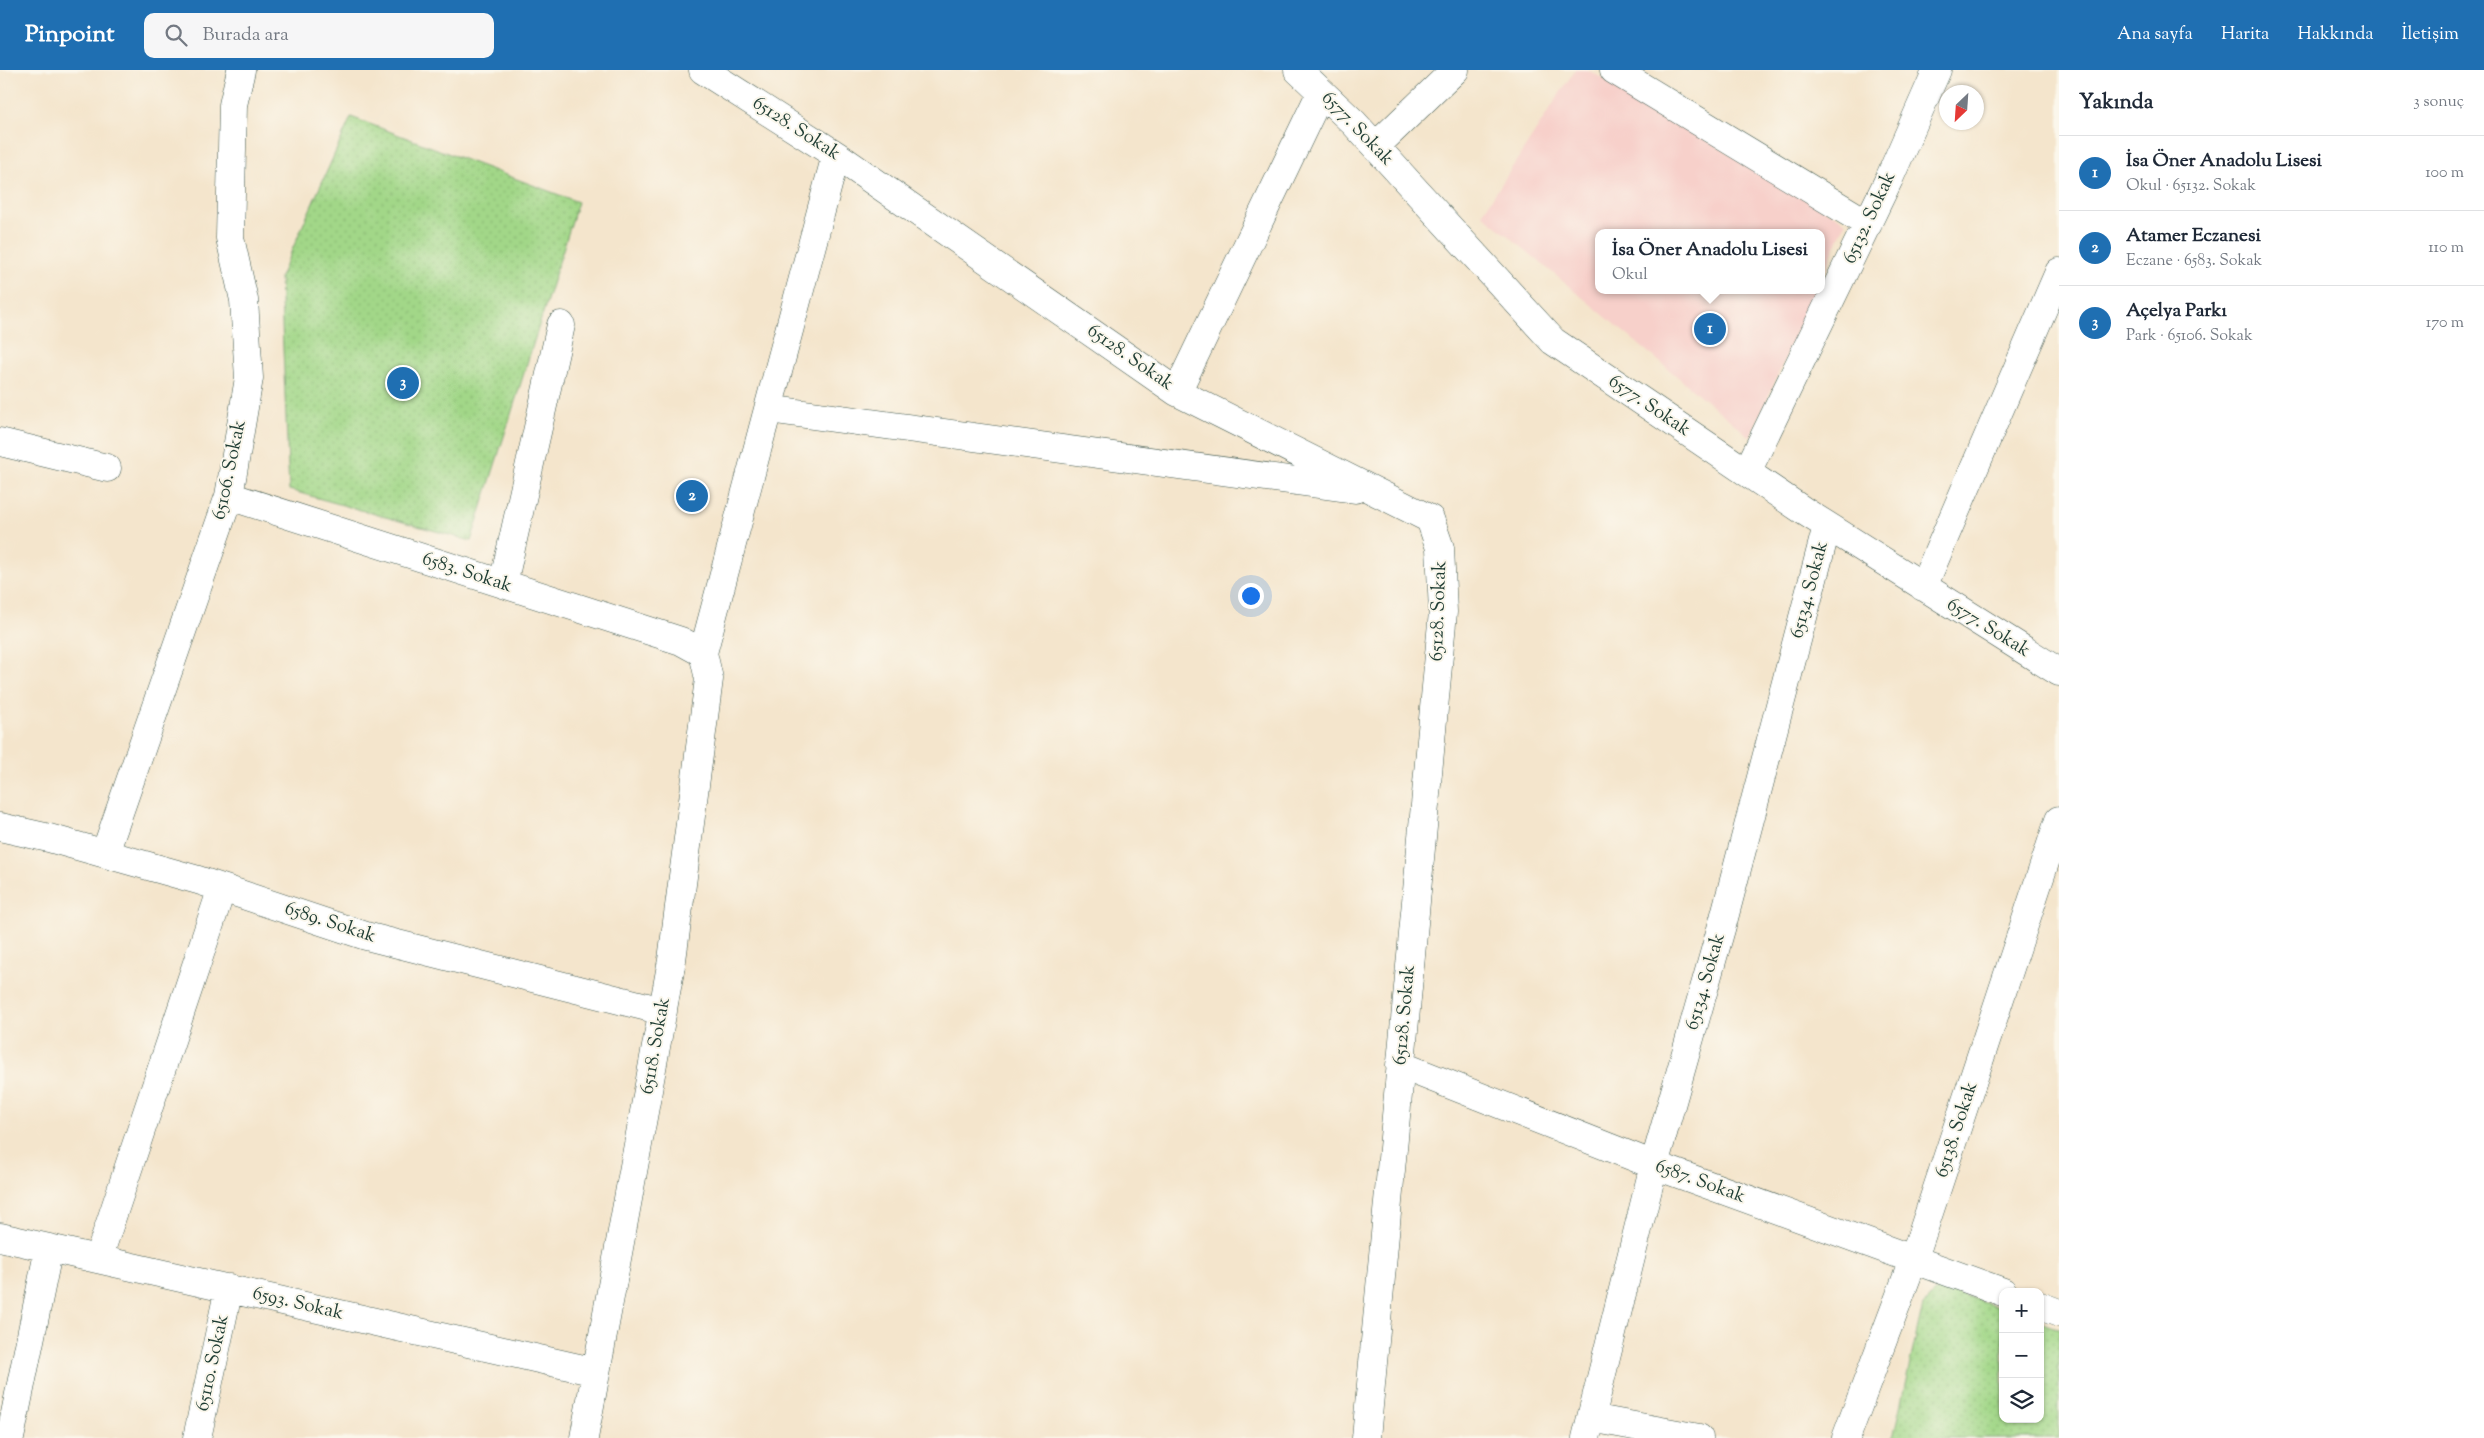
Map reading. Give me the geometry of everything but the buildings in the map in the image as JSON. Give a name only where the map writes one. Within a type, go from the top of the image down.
[{"type":"street","name":"65106. Sokak","points":[[105,854],[228,496],[248,378],[244,300],[230,238],[233,105],[241,70]]},
{"type":"street","name":"65128. Sokak","points":[[703,70],[836,154],[1177,392],[1430,519],[1440,548],[1442,603],[1366,1438]]},
{"type":"street","name":"6577. Sokak","points":[[1298,70],[1376,146],[1553,341],[1827,526],[2059,672]]},
{"type":"street","points":[[1376,146],[1455,70]]},
{"type":"street","points":[[1614,70],[1868,224]]},
{"type":"street","name":"65132. Sokak","points":[[1747,472],[1868,224],[1937,70]]},
{"type":"street","points":[[1177,392],[1322,92]]},
{"type":"street","points":[[704,653],[836,154]]},
{"type":"street","points":[[1923,587],[2059,272]]},
{"type":"street","points":[[503,584],[561,326]]},
{"type":"street","points":[[768,409],[1378,492]]},
{"type":"street","points":[[0,442],[107,468]]},
{"type":"street","name":"6583. Sokak","points":[[228,496],[681,641],[704,653]]},
{"type":"street","name":"65134. Sokak","points":[[1589,1428],[1654,1165],[1726,913],[1827,526]]},
{"type":"street","name":"65118. Sokak","points":[[584,1438],[674,950],[709,679],[704,653]]},
{"type":"street","name":"65138. Sokak","points":[[1846,1438],[1914,1258],[2059,820]]},
{"type":"street","name":"6589. Sokak","points":[[0,827],[49,838],[222,888],[366,936],[663,1011]]},
{"type":"street","points":[[98,1259],[222,888]]},
{"type":"street","name":"6587. Sokak","points":[[1400,1065],[1654,1165],[1999,1290]]},
{"type":"street","name":"6593. Sokak","points":[[0,1237],[596,1372]]},
{"type":"street","points":[[7,1432],[49,1248]]},
{"type":"street","name":"65110. Sokak","points":[[197,1438],[228,1288]]},
{"type":"street","points":[[2044,1307],[2059,1313]]},
{"type":"street","points":[[1589,1428],[1699,1438]]},
{"type":"shaded area","points":[[1575,70],[1588,70],[1846,222],[1825,269],[1825,229],[1595,229],[1595,294],[1814,294],[1750,437],[1482,214]]},
{"type":"green space","points":[[351,117],[578,202],[471,541],[289,490],[280,277]]},
{"type":"green space","points":[[1940,1287],[1999,1308],[1999,1423],[2044,1423],[2044,1323],[2059,1329],[2059,1438],[1893,1438],[1923,1305]]},
{"type":"place","name":"İsa Öner Anadolu Lisesi","points":[[1710,329]]},
{"type":"place","name":"Açelya Parkı","points":[[403,383]]},
{"type":"place","name":"Atamer Eczanesi","points":[[692,496]]}]
